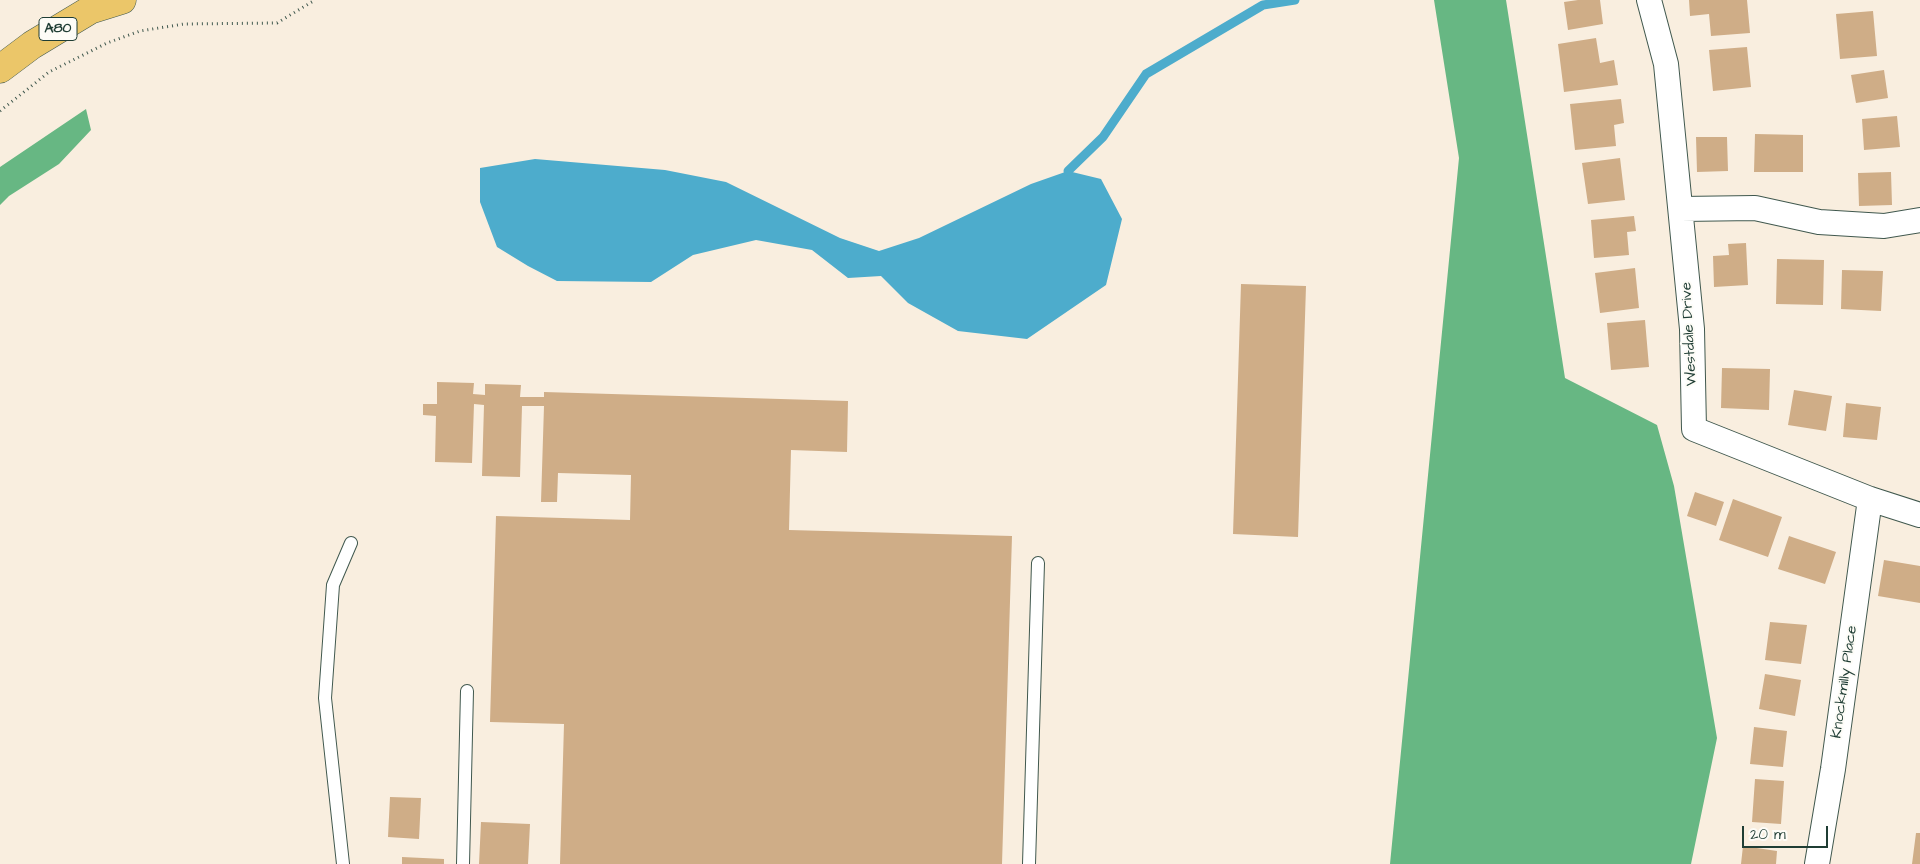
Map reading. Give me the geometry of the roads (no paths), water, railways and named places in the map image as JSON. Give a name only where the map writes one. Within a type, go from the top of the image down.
[{"type":"main road","name":"A80","points":[[0,69],[32,45],[90,10],[122,0]]},
{"type":"street","name":"Westdale Drive","points":[[1649,0],[1666,64],[1692,329],[1694,429],[1870,499],[1920,515]]},
{"type":"street","points":[[1681,209],[1755,208],[1819,222],[1884,226],[1920,220]]},
{"type":"street","name":"Knockmilly Place","points":[[1817,864],[1833,769],[1870,499]]},
{"type":"lane","points":[[343,864],[326,698],[333,585],[351,543]]},
{"type":"lane","points":[[1029,864],[1038,563]]},
{"type":"lane","points":[[463,864],[467,691]]},
{"type":"water","points":[[535,159],[665,170],[726,182],[840,238],[879,251],[919,238],[1031,184],[1068,171],[1101,179],[1122,219],[1106,285],[1027,339],[958,331],[908,303],[881,276],[848,278],[812,250],[756,240],[693,255],[651,282],[557,281],[497,247],[480,202],[480,168]]},
{"type":"waterway","points":[[1068,171],[1103,137],[1146,74],[1263,5],[1295,0]]}]
